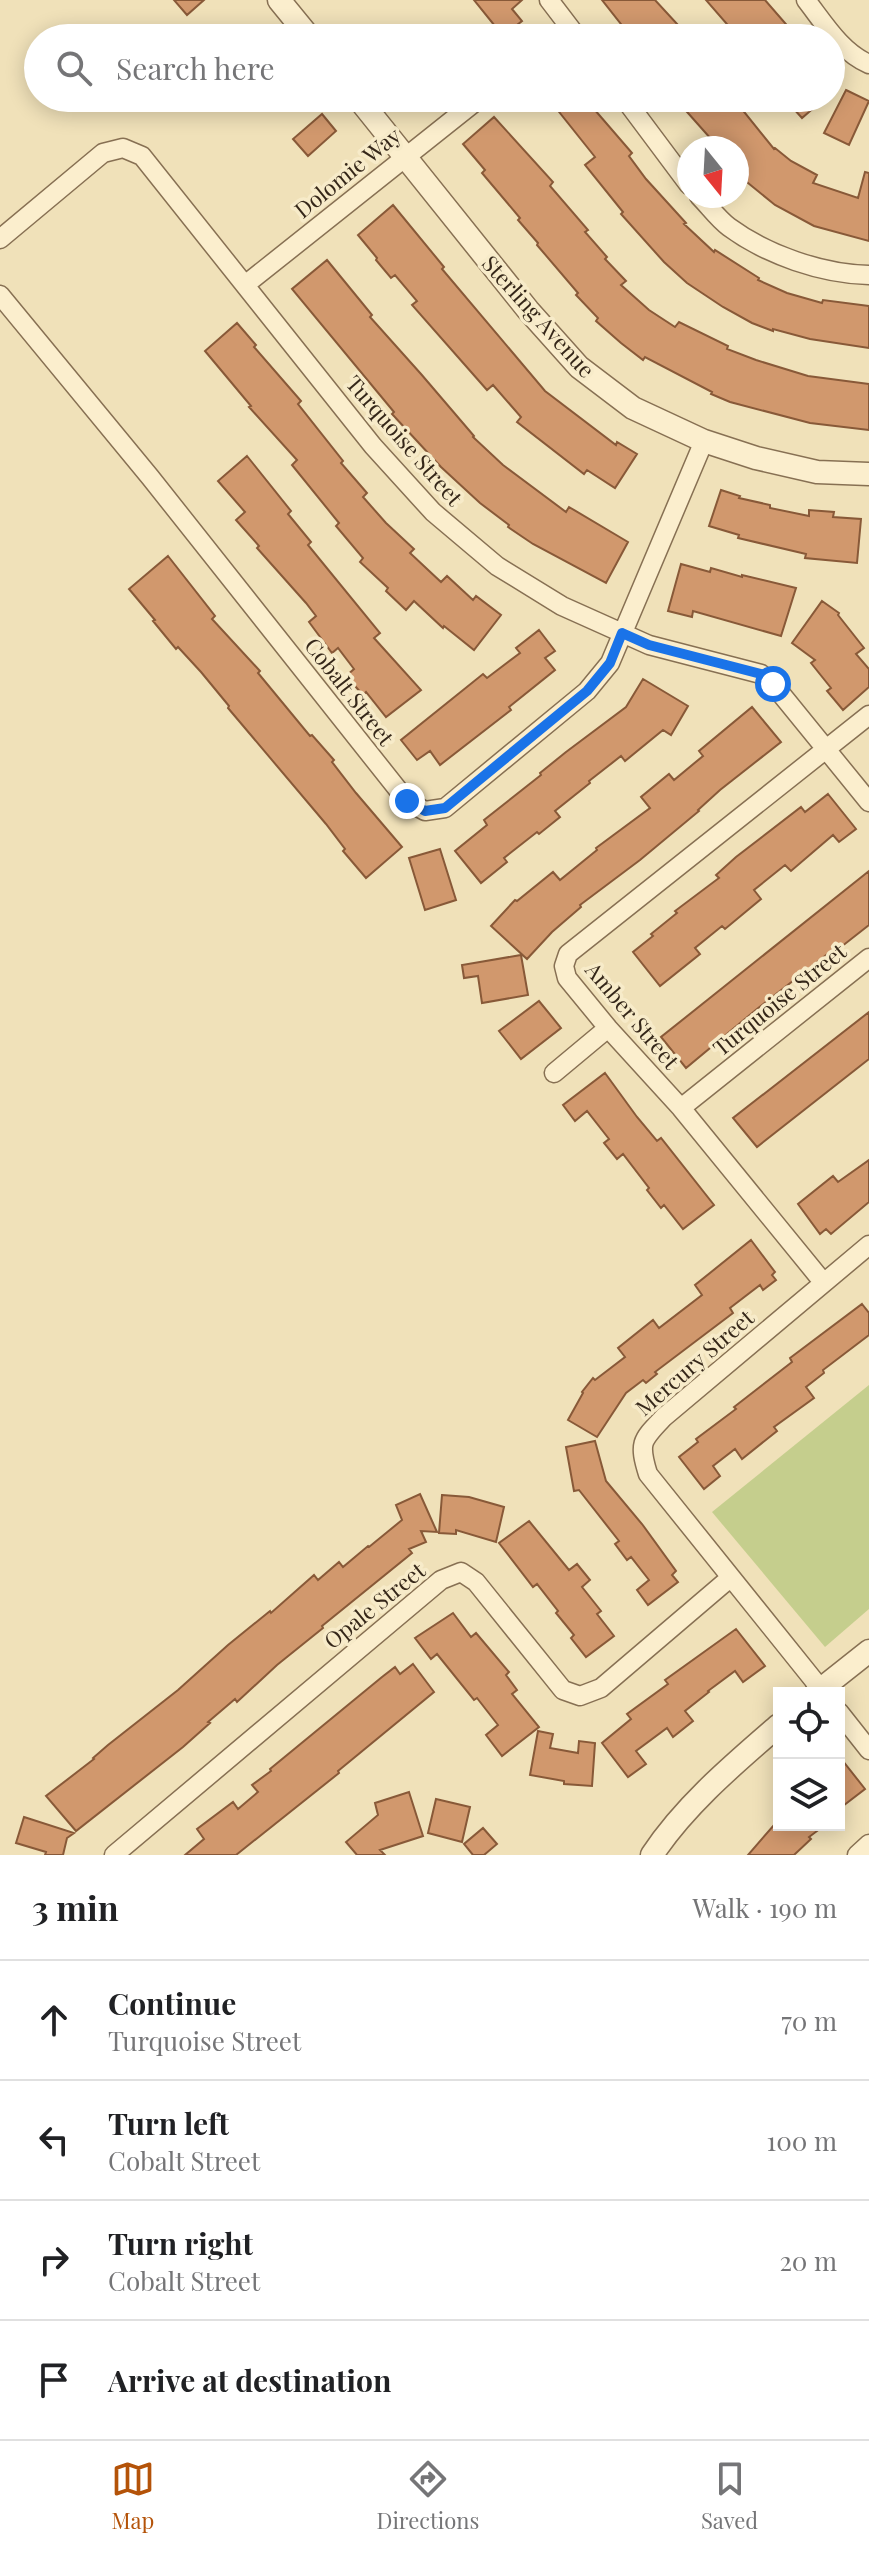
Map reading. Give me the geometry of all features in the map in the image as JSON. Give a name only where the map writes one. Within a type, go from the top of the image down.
[{"type":"street","points":[[279,0],[299,24]]},
{"type":"street","points":[[549,0],[562,24]]},
{"type":"street","points":[[806,0],[825,24]]},
{"type":"street","points":[[845,49],[869,64]]},
{"type":"street","name":"Sterling Avenue","points":[[369,112],[528,310],[579,367],[633,408],[704,441],[756,458],[817,472],[869,474]]},
{"type":"street","name":"Dolomie Way","points":[[245,285],[462,112]]},
{"type":"street","points":[[634,112],[677,169]]},
{"type":"street","name":"Turquoise Street","points":[[0,239],[103,153],[123,148],[142,156],[373,446],[433,512],[497,566],[562,606],[649,645],[761,674],[773,684],[869,802]]},
{"type":"street","points":[[711,208],[729,227],[783,257],[845,274],[869,275]]},
{"type":"street","name":"Cobalt Street","points":[[0,295],[150,477],[407,801],[425,811],[445,808],[587,691],[610,663],[704,441]]},
{"type":"street","name":"Amber Street","points":[[823,1282],[681,1108],[567,978],[564,966],[568,954],[869,715]]},
{"type":"street","name":"Turquoise Street","points":[[681,1108],[869,958]]},
{"type":"street","points":[[554,1073],[608,1028]]},
{"type":"street","name":"Mercury Street","points":[[816,1687],[648,1474],[642,1453],[645,1436],[664,1417],[869,1245]]},
{"type":"street","name":"Opale Street","points":[[114,1855],[441,1580],[461,1572],[476,1582],[563,1690],[580,1696],[601,1688],[730,1578]]},
{"type":"street","points":[[826,1687],[869,1651]]},
{"type":"street","points":[[845,1720],[869,1750]]},
{"type":"street","points":[[652,1855],[668,1832],[773,1730]]},
{"type":"street","points":[[857,1855],[869,1844]]},
{"type":"green space","points":[[869,1385],[869,1609],[825,1647],[712,1512]]},
{"type":"building","points":[[174,0],[204,0],[187,15]]},
{"type":"building","points":[[474,0],[522,0],[512,9],[522,21],[518,24],[493,24]]},
{"type":"building","points":[[602,0],[655,0],[677,24],[621,24]]},
{"type":"building","points":[[706,0],[765,0],[786,24],[727,24]]},
{"type":"building","points":[[845,92],[869,101],[849,145],[824,133],[835,112],[845,112]]},
{"type":"building","points":[[559,112],[597,112],[632,153],[629,156],[684,224],[714,252],[758,280],[787,293],[822,303],[823,300],[869,306],[869,348],[773,331],[723,307],[687,283],[621,214],[623,212],[585,165],[595,157]]},
{"type":"building","points":[[687,112],[744,112],[774,149],[817,175],[813,183],[858,198],[865,172],[869,173],[869,241],[814,226],[775,205],[749,184],[749,136],[708,136]]},
{"type":"building","points":[[322,114],[336,131],[308,156],[293,139]]},
{"type":"building","points":[[494,117],[553,182],[550,186],[588,230],[585,232],[607,257],[605,259],[626,281],[621,285],[649,310],[675,327],[679,322],[728,346],[727,349],[756,360],[808,376],[869,384],[869,430],[810,423],[730,402],[645,357],[643,360],[621,343],[596,321],[598,318],[537,245],[463,144]]},
{"type":"building","points":[[393,205],[444,267],[442,269],[545,391],[616,445],[617,442],[637,454],[615,488],[587,470],[584,474],[517,422],[521,417],[493,385],[487,390],[412,305],[417,301],[395,275],[391,278],[376,260],[358,235]]},
{"type":"building","points":[[327,260],[372,315],[370,317],[473,437],[503,465],[566,512],[569,507],[628,542],[606,583],[508,527],[441,467],[392,414],[394,412],[292,289]]},
{"type":"building","points":[[237,323],[301,401],[298,404],[367,493],[363,497],[414,549],[410,553],[441,582],[447,576],[473,600],[476,596],[501,615],[474,650],[443,628],[414,601],[406,610],[386,591],[388,588],[360,562],[363,558],[336,526],[339,523],[292,465],[297,460],[249,407],[205,351]]},
{"type":"building","points":[[247,456],[291,511],[288,514],[311,542],[308,545],[380,633],[374,638],[421,690],[386,717],[366,692],[363,695],[346,676],[354,669],[338,648],[332,653],[309,622],[316,616],[236,520],[245,512],[218,481]]},
{"type":"building","points":[[721,490],[770,505],[770,508],[809,516],[809,510],[834,512],[833,517],[861,519],[857,563],[805,558],[806,554],[738,538],[739,535],[709,526]]},
{"type":"building","points":[[168,556],[215,616],[212,619],[260,671],[258,673],[334,760],[332,762],[356,793],[402,847],[366,878],[343,851],[345,849],[326,824],[201,672],[178,647],[176,649],[129,589]]},
{"type":"building","points":[[681,564],[796,588],[781,636],[693,611],[692,617],[668,611]]},
{"type":"building","points":[[822,601],[839,613],[864,648],[856,654],[869,669],[869,687],[843,710],[827,691],[831,688],[811,663],[815,660],[792,643]]},
{"type":"building","points":[[539,630],[555,651],[545,658],[555,670],[509,707],[511,710],[440,765],[430,751],[417,760],[401,740],[483,674],[487,678],[520,653],[516,648]]},
{"type":"building","points":[[643,679],[688,706],[671,735],[663,730],[625,761],[621,756],[555,811],[560,817],[504,858],[507,862],[481,883],[455,851],[487,825],[484,820],[626,707]]},
{"type":"building","points":[[752,707],[781,742],[640,860],[580,905],[527,959],[491,926],[515,900],[553,872],[560,880],[596,848],[650,808],[641,797],[669,774],[674,780],[703,756],[699,751]]},
{"type":"building","points":[[828,794],[856,829],[839,842],[833,835],[791,871],[785,865],[754,890],[761,899],[725,929],[722,926],[695,948],[700,954],[660,986],[633,952],[677,913],[675,911],[719,878],[716,875],[736,857],[801,807],[805,812]]},
{"type":"building","points":[[440,849],[456,900],[425,910],[409,858]]},
{"type":"building","points":[[869,871],[869,925],[757,1009],[686,1068],[661,1037]]},
{"type":"building","points":[[521,955],[528,995],[482,1003],[478,976],[464,978],[462,965]]},
{"type":"building","points":[[539,1001],[561,1028],[521,1059],[499,1031]]},
{"type":"building","points":[[869,1012],[869,1059],[757,1147],[733,1118]]},
{"type":"building","points":[[605,1073],[637,1117],[657,1141],[661,1138],[714,1205],[683,1229],[664,1205],[661,1208],[623,1154],[617,1159],[604,1143],[609,1139],[587,1111],[575,1121],[563,1105]]},
{"type":"building","points":[[869,1160],[869,1202],[831,1234],[826,1229],[820,1234],[798,1204],[833,1176],[838,1182]]},
{"type":"building","points":[[751,1240],[775,1272],[772,1275],[776,1280],[763,1290],[760,1285],[730,1308],[733,1313],[655,1372],[657,1374],[646,1383],[643,1380],[626,1393],[597,1437],[568,1420],[593,1378],[595,1380],[625,1357],[618,1348],[653,1320],[659,1328],[702,1295],[695,1285]]},
{"type":"building","points":[[862,1304],[869,1313],[869,1335],[806,1387],[814,1398],[774,1427],[777,1431],[742,1459],[735,1449],[713,1466],[720,1476],[704,1489],[679,1457],[698,1442],[696,1439],[736,1409],[734,1407],[792,1362],[790,1358]]},
{"type":"building","points":[[595,1441],[606,1481],[676,1571],[672,1575],[678,1582],[648,1605],[637,1590],[649,1580],[631,1557],[627,1560],[615,1544],[619,1541],[579,1490],[574,1491],[566,1447]]},
{"type":"building","points":[[420,1494],[437,1532],[421,1531],[426,1542],[409,1549],[412,1553],[322,1626],[237,1702],[235,1699],[183,1747],[76,1831],[46,1796],[314,1575],[318,1580],[339,1562],[343,1567],[369,1547],[402,1520],[396,1505]]},
{"type":"building","points":[[442,1495],[469,1497],[504,1507],[496,1542],[456,1530],[456,1534],[439,1533]]},
{"type":"building","points":[[529,1521],[569,1570],[577,1564],[590,1580],[582,1587],[601,1611],[597,1614],[614,1636],[586,1657],[571,1638],[574,1635],[556,1613],[558,1611],[537,1584],[533,1587],[499,1543]]},
{"type":"building","points":[[453,1613],[471,1637],[476,1633],[509,1672],[506,1675],[517,1690],[512,1694],[539,1727],[502,1756],[486,1735],[498,1725],[437,1654],[431,1659],[415,1638]]},
{"type":"building","points":[[736,1629],[765,1666],[743,1682],[735,1671],[708,1691],[685,1711],[693,1721],[673,1737],[667,1728],[636,1751],[646,1764],[628,1777],[602,1743],[631,1719],[627,1714],[668,1684],[665,1680]]},
{"type":"building","points":[[413,1664],[434,1692],[339,1773],[236,1855],[185,1855],[204,1839],[197,1829],[233,1802],[238,1809],[258,1792],[252,1785],[270,1769],[395,1667],[400,1674]]},
{"type":"building","points":[[538,1731],[553,1734],[550,1748],[578,1753],[579,1741],[595,1743],[592,1786],[564,1784],[564,1781],[530,1775]]},
{"type":"building","points":[[845,1764],[865,1789],[845,1804]]},
{"type":"building","points":[[409,1792],[423,1836],[380,1850],[385,1855],[357,1855],[346,1842],[378,1815],[375,1803]]},
{"type":"building","points":[[436,1799],[470,1807],[462,1842],[428,1833]]},
{"type":"building","points":[[24,1817],[74,1833],[67,1838],[63,1855],[45,1855],[46,1852],[16,1843]]},
{"type":"building","points":[[773,1826],[773,1831],[817,1831],[794,1855],[748,1855]]},
{"type":"building","points":[[483,1828],[497,1844],[484,1855],[473,1855],[464,1844]]},
{"type":"route","points":[[407,801],[425,811],[445,808],[587,691],[610,663],[622,633],[649,645],[761,674],[773,684]]}]
